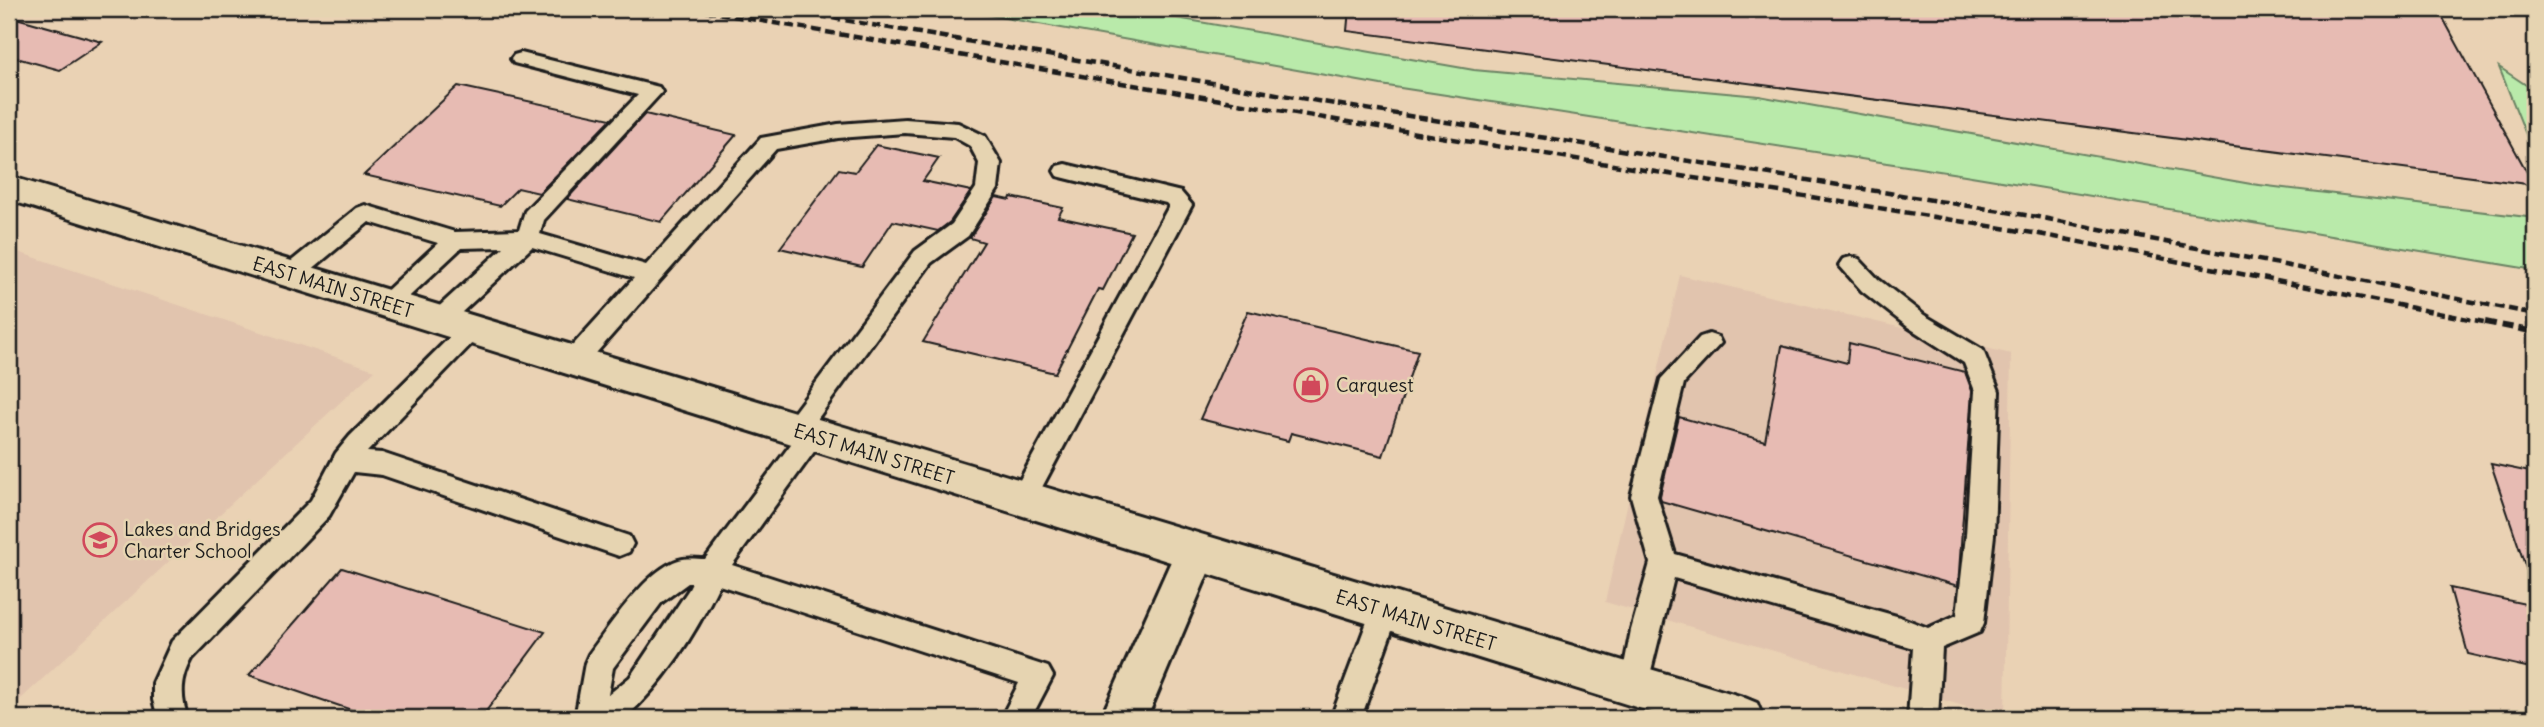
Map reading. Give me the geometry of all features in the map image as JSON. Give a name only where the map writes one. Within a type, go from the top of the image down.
[{"type":"main road","name":"EAST MAIN STREET","points":[[9,188],[1195,554],[1740,718]]},
{"type":"main road","points":[[1124,718],[1195,554]]},
{"type":"lane","points":[[173,718],[166,695],[170,669],[182,650],[320,508],[334,488],[345,460],[527,238],[533,217],[652,92],[521,59]]},
{"type":"lane","points":[[573,362],[769,143],[838,131],[905,126],[958,130],[978,141],[990,163],[987,188],[960,230],[923,257],[712,571],[699,598],[640,685],[604,718]]},
{"type":"lane","points":[[1022,500],[1181,205],[1173,197],[1065,171]]},
{"type":"lane","points":[[291,274],[365,213],[455,240],[527,238],[651,275]]},
{"type":"lane","points":[[388,303],[455,240]]},
{"type":"lane","points":[[1664,563],[1928,640],[1970,623],[1980,535],[1987,391],[1974,357],[1916,321],[1870,285],[1851,265]]},
{"type":"lane","points":[[1635,686],[1645,630],[1664,563],[1644,496],[1673,379],[1709,344]]},
{"type":"lane","points":[[345,460],[382,464],[619,544]]},
{"type":"lane","points":[[590,718],[599,663],[652,593],[683,571],[712,571],[1038,676],[1016,718]]},
{"type":"lane","points":[[1346,718],[1385,611]]},
{"type":"lane","points":[[1923,718],[1928,640]]},
{"type":"shaded area","name":"Lakes and Bridges Charter School","points":[[9,249],[375,370],[9,710]]},
{"type":"shaded area","points":[[1680,275],[2011,354],[2005,718],[1605,602]]},
{"type":"green space","points":[[955,9],[1149,9],[1148,13],[1474,70],[1759,96],[2251,184],[2535,218],[2535,270],[1965,175],[1381,85]]},
{"type":"green space","points":[[2499,67],[2535,91],[2535,157]]},
{"type":"building","points":[[1349,9],[2438,9],[2534,185],[1347,31]]},
{"type":"building","points":[[9,16],[102,42],[60,70],[9,56]]},
{"type":"building","points":[[458,86],[611,119],[539,193],[518,188],[500,206],[364,175]]},
{"type":"building","points":[[645,114],[736,135],[661,222],[567,199]]},
{"type":"building","points":[[876,145],[939,158],[923,181],[971,191],[950,222],[938,231],[893,221],[862,267],[780,248],[839,169],[855,172]]},
{"type":"building","points":[[996,197],[1010,200],[1011,197],[1063,208],[1058,217],[1132,233],[1103,290],[1098,289],[1055,373],[923,342],[984,242],[970,238]]},
{"type":"building","name":"Carquest","points":[[1248,311],[1418,351],[1383,456],[1291,433],[1288,441],[1200,419]]},
{"type":"building","points":[[1849,343],[1965,372],[1972,391],[1958,586],[1661,501],[1679,417],[1765,441],[1782,346],[1847,363]]},
{"type":"building","points":[[2491,464],[2535,473],[2535,576],[2529,577]]},
{"type":"building","points":[[342,568],[545,632],[481,718],[375,718],[249,675]]},
{"type":"building","points":[[2450,588],[2535,606],[2535,669],[2468,654]]},
{"type":"railway","points":[[693,9],[1342,121],[2039,234],[2494,324]]},
{"type":"railway","points":[[779,9],[1347,106],[2038,217],[2535,314]]},
{"type":"railway","points":[[2485,322],[2535,332]]},
{"type":"place","name":"Carquest","points":[[1311,385]]},
{"type":"place","name":"Lakes and Bridges Charter School","points":[[100,540]]}]
